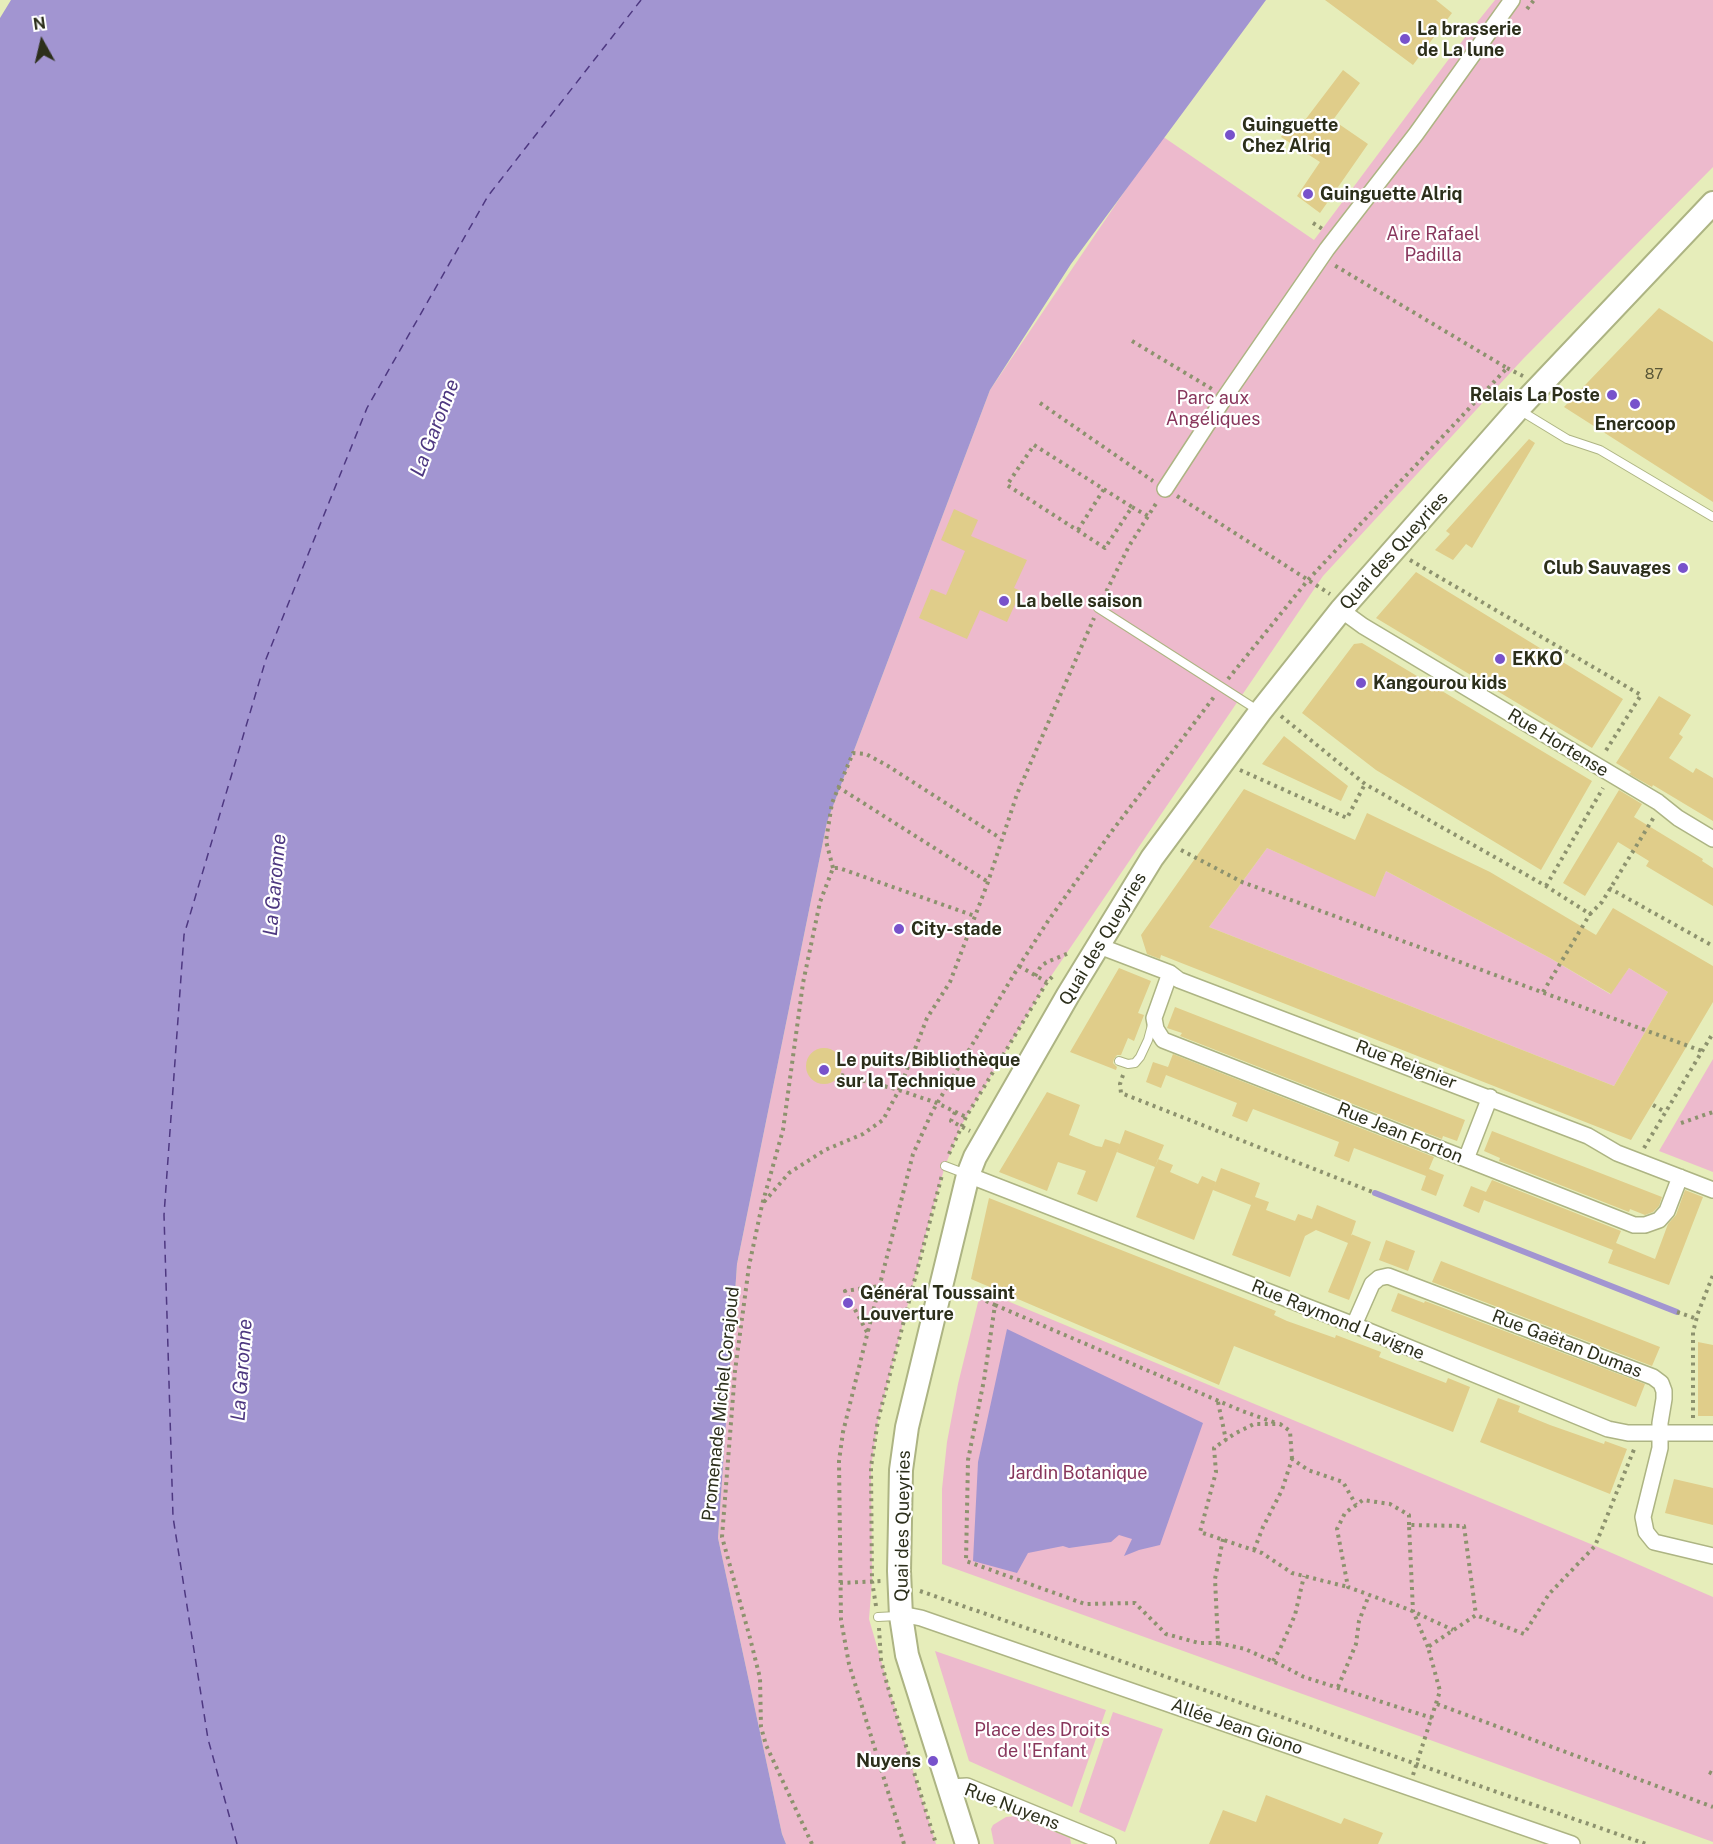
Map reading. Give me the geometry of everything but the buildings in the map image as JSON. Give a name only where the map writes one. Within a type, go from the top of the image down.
[{"type":"main road","name":"Quai des Queyries","points":[[967,1844],[907,1654],[899,1584],[901,1470],[907,1426],[968,1175],[985,1139],[1099,944],[1164,842],[1263,708],[1341,610],[1518,409],[1713,203]]},
{"type":"street","points":[[1165,489],[1327,249],[1416,134],[1512,0]]},
{"type":"street","name":"Rue Hortense","points":[[1341,610],[1363,626],[1658,802],[1678,818],[1713,839]]},
{"type":"street","name":"Rue Reignier","points":[[1099,944],[1179,980],[1490,1097],[1587,1136],[1617,1153],[1713,1190]]},
{"type":"street","points":[[1154,1018],[1170,974]]},
{"type":"street","name":"Rue Jean Forton","points":[[1154,1018],[1156,1029],[1163,1040],[1634,1226],[1646,1225],[1659,1220],[1666,1211],[1680,1178]]},
{"type":"street","points":[[1466,1159],[1490,1097]]},
{"type":"street","name":"Rue Raymond Lavigne","points":[[968,1175],[1354,1325],[1608,1429],[1628,1433],[1713,1432]]},
{"type":"street","name":"Rue Gaëtan Dumas","points":[[1354,1325],[1372,1284],[1379,1278],[1388,1276],[1653,1377],[1661,1383],[1664,1391],[1660,1448],[1643,1517],[1646,1532],[1654,1542],[1713,1556]]},
{"type":"street","name":"Allée Jean Giono","points":[[901,1616],[921,1618],[1572,1844]]},
{"type":"street","name":"Rue Nuyens","points":[[950,1787],[967,1786],[1108,1844]]},
{"type":"lane","points":[[1518,409],[1567,439],[1600,450],[1713,517]]},
{"type":"lane","points":[[1098,608],[1222,687],[1263,708]]},
{"type":"lane","points":[[1124,1062],[1135,1063],[1140,1057],[1154,1018]]},
{"type":"lane","points":[[945,1166],[968,1175]]},
{"type":"lane","points":[[878,1617],[901,1616]]},
{"type":"path","points":[[904,1844],[849,1664],[841,1620],[839,1461],[843,1432],[913,1154],[937,1103],[1019,966],[1105,840],[1222,687],[1308,580],[1507,368],[1333,265]]},
{"type":"path","points":[[1132,341],[1216,392]]},
{"type":"path","points":[[1040,403],[1165,489],[1308,580]]},
{"type":"path","points":[[1132,507],[1105,548],[1007,485],[1034,445],[1148,516]]},
{"type":"path","points":[[1078,530],[1104,489]]},
{"type":"path","points":[[762,1205],[789,1173],[825,1150],[863,1134],[883,1120],[899,1090],[927,1018],[950,982],[988,882],[1000,838],[1024,774],[1098,608],[1129,546],[1165,489]]},
{"type":"path","points":[[1395,550],[1641,695],[1596,765]]},
{"type":"path","points":[[1263,708],[1365,784],[1546,886],[1590,914]]},
{"type":"path","points":[[975,916],[839,868],[832,868],[826,841],[832,803],[853,753],[866,754],[1000,838]]},
{"type":"path","points":[[1222,762],[1347,818],[1365,784]]},
{"type":"path","points":[[1546,886],[1611,774]]},
{"type":"path","points":[[838,787],[988,882]]},
{"type":"path","points":[[1543,992],[1590,914],[1602,902],[1653,818],[1658,802]]},
{"type":"path","points":[[1164,842],[1242,882],[1702,1051]]},
{"type":"path","name":"Promenade Michel Corajoud","points":[[812,1844],[763,1736],[760,1678],[722,1537],[735,1371],[749,1266],[762,1205],[783,1130],[803,983],[820,902],[832,868]]},
{"type":"path","points":[[1609,888],[1713,946]]},
{"type":"path","points":[[1019,966],[1047,982]]},
{"type":"path","points":[[1636,1160],[1713,1033]]},
{"type":"path","points":[[1124,1062],[1120,1084],[1121,1093],[1375,1193]]},
{"type":"path","points":[[841,1075],[899,1090],[937,1103],[966,1117]]},
{"type":"path","points":[[1653,1106],[1665,1112]]},
{"type":"path","points":[[1681,1123],[1713,1112]]},
{"type":"path","points":[[1693,1433],[1694,1332],[1696,1319],[1713,1275]]},
{"type":"path","points":[[867,1333],[845,1291],[879,1287]]},
{"type":"path","points":[[979,1298],[1218,1401],[1280,1424],[1290,1431],[1292,1459],[1282,1490],[1254,1550]]},
{"type":"path","points":[[995,1305],[984,1380],[968,1460],[966,1561],[1085,1604],[1135,1603],[1166,1634],[1198,1643],[1218,1643],[1245,1649],[1304,1677],[1432,1718]]},
{"type":"path","points":[[1677,1312],[1696,1319]]},
{"type":"path","points":[[1218,1401],[1226,1440]]},
{"type":"path","points":[[1280,1424],[1254,1424],[1214,1448],[1216,1472],[1200,1532],[1262,1553],[1292,1573],[1348,1587],[1413,1611],[1453,1630]]},
{"type":"path","points":[[1476,1615],[1524,1634],[1549,1594],[1595,1546],[1635,1446],[1628,1433]]},
{"type":"path","points":[[1292,1459],[1308,1470],[1343,1482],[1356,1505]]},
{"type":"path","points":[[1348,1587],[1337,1529],[1344,1512],[1363,1500],[1390,1504],[1409,1515],[1413,1611],[1428,1647],[1440,1691],[1409,1788]]},
{"type":"path","points":[[1408,1525],[1464,1526],[1476,1615]]},
{"type":"path","points":[[1218,1643],[1215,1579],[1223,1539]]},
{"type":"path","points":[[1273,1661],[1281,1649],[1295,1615],[1304,1576]]},
{"type":"path","points":[[840,1583],[886,1581],[899,1584],[1646,1844]]},
{"type":"path","points":[[1338,1687],[1356,1644],[1359,1621],[1369,1595]]},
{"type":"path","points":[[1428,1647],[1476,1615]]},
{"type":"path","points":[[878,1617],[881,1660],[887,1684],[936,1844]]},
{"type":"path","points":[[1437,1704],[1713,1807]]},
{"type":"green space","name":"Parc aux Angéliques","points":[[1495,0],[1713,0],[1713,167],[1523,359],[1323,576],[1047,982],[961,1126],[945,1166],[930,1218],[878,1420],[871,1467],[872,1581],[869,1619],[936,1844],[786,1844],[718,1538],[737,1264],[827,822],[990,390],[1162,136],[1314,240]]},
{"type":"green space","points":[[1267,848],[1375,896],[1386,871],[1550,958],[1610,994],[1629,968],[1668,992],[1614,1086],[1209,927]]},
{"type":"green space","points":[[1713,1059],[1713,1172],[1659,1151]]},
{"type":"green space","name":"Jardin Botanique","points":[[981,1290],[1713,1597],[1713,1842],[942,1564],[942,1489],[947,1442],[958,1384]]},
{"type":"green space","name":"Place des Droits de l'Enfant","points":[[935,1651],[1106,1710],[1072,1807],[969,1761]]},
{"type":"green space","points":[[1113,1712],[1163,1729],[1125,1832],[1079,1812]]},
{"type":"green space","points":[[1016,1816],[1070,1838],[1071,1844],[994,1844],[991,1829],[993,1825],[1006,1817]]},
{"type":"water","name":"La Garonne","points":[[11,0],[1266,0],[1071,264],[990,390],[827,822],[737,1264],[718,1538],[786,1844],[0,1844],[0,18]]},
{"type":"water","points":[[1007,1329],[1203,1423],[1160,1545],[1124,1556],[1132,1539],[1119,1535],[1111,1542],[1069,1548],[1063,1546],[1028,1553],[1017,1573],[973,1561],[978,1462]]},
{"type":"waterway","points":[[1375,1193],[1677,1312]]},
{"type":"ferry route","points":[[237,1844],[208,1739],[173,1517],[164,1215],[184,935],[266,659],[367,408],[488,196],[641,0]]},
{"type":"place","name":"La brasserie de La lune","points":[[1405,39]]},
{"type":"place","name":"Guinguette Chez Alriq","points":[[1230,135]]},
{"type":"place","name":"Guinguette Alriq","points":[[1308,194]]},
{"type":"place","name":"Relais La Poste","points":[[1612,395]]},
{"type":"place","name":"Enercoop","points":[[1635,404]]},
{"type":"place","name":"Club Sauvages","points":[[1683,568]]},
{"type":"place","name":"La belle saison","points":[[1004,601]]},
{"type":"place","name":"EKKO","points":[[1500,659]]},
{"type":"place","name":"Kangourou kids","points":[[1361,683]]},
{"type":"place","name":"City-stade","points":[[899,929]]},
{"type":"place","name":"Le puits/Bibliothèque sur la Technique","points":[[824,1070]]},
{"type":"place","name":"Général Toussaint Louverture","points":[[848,1303]]},
{"type":"place","name":"Nuyens","points":[[933,1761]]},
{"type":"park label","name":"Aire Rafael Padilla","points":[[1433,244]]}]
